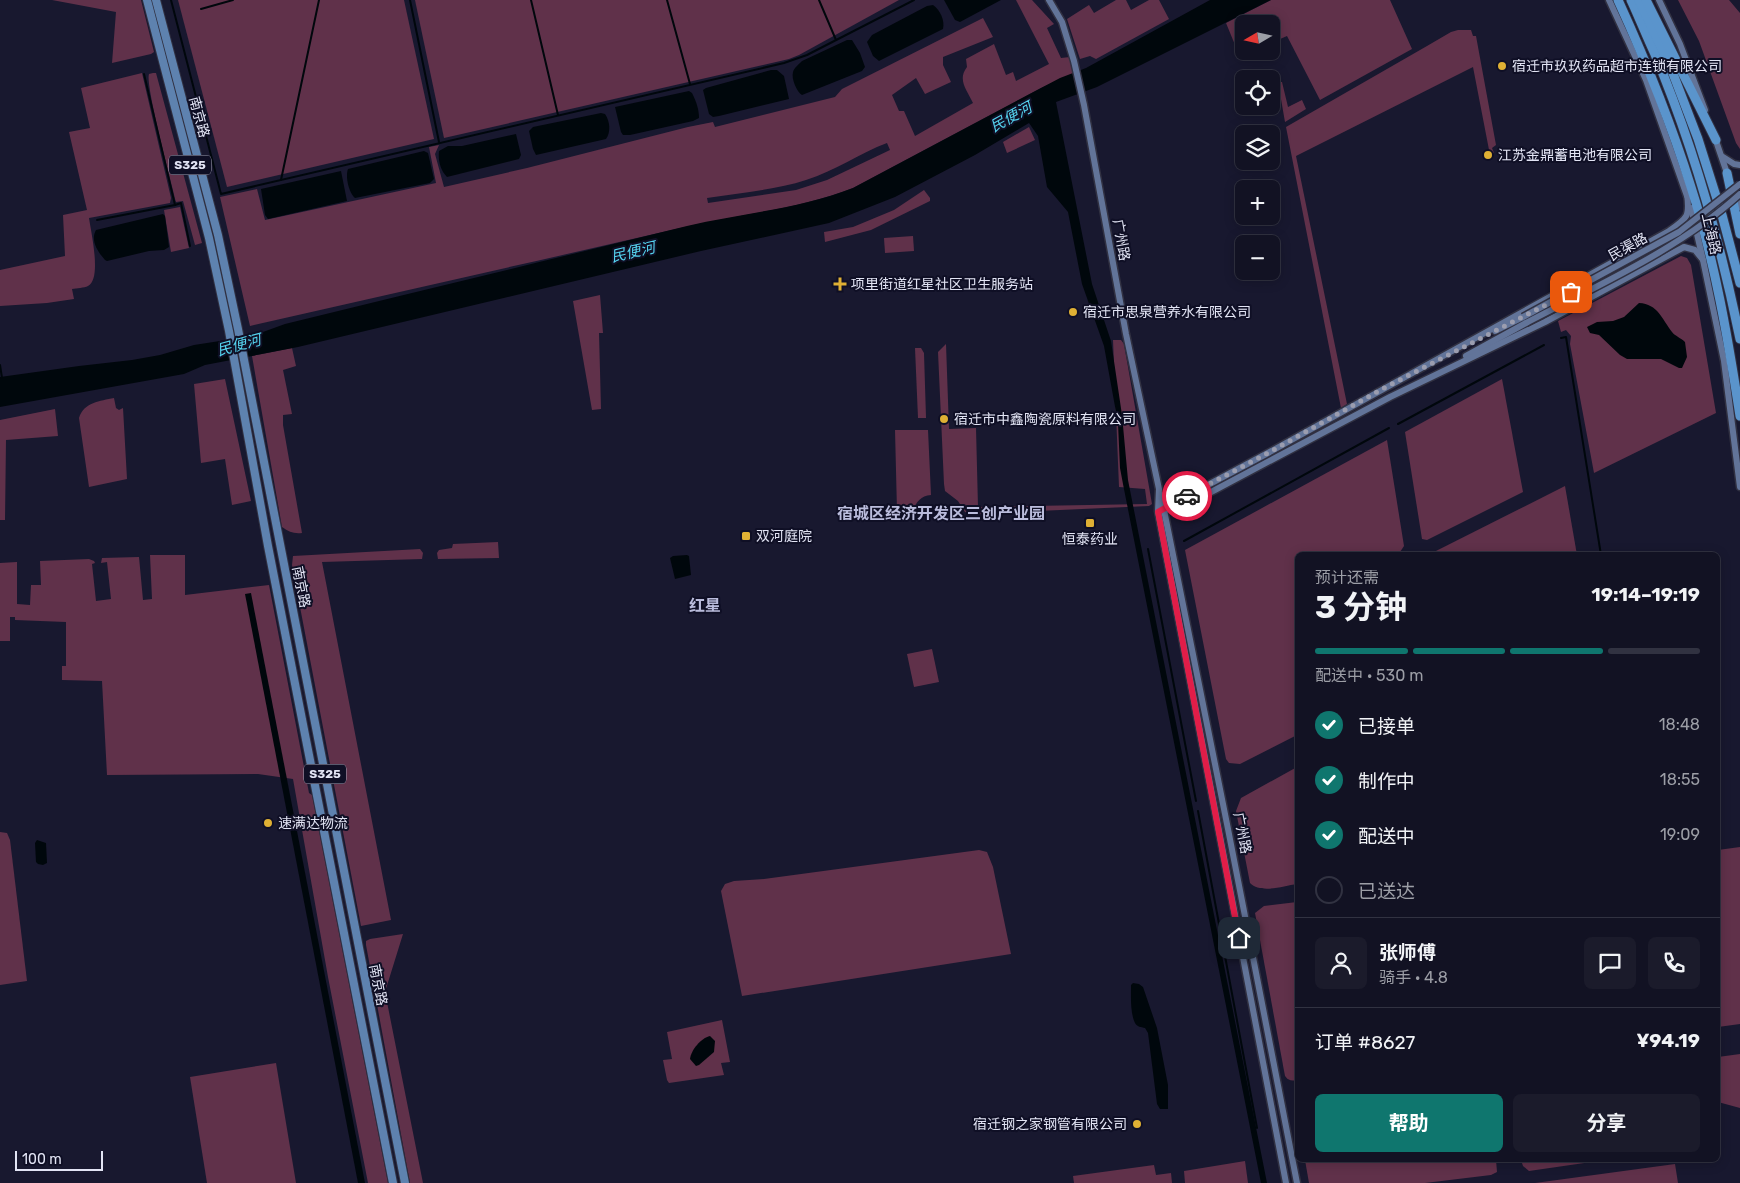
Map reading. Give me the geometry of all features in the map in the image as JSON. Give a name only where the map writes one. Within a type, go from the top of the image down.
[{"type":"highway","points":[[1618,0],[1659,96],[1691,187],[1717,285],[1740,416]]},
{"type":"highway","name":"上海路","points":[[1631,0],[1672,94],[1690,146],[1714,228],[1740,339]]},
{"type":"highway","name":"上海路","points":[[1639,0],[1672,71],[1698,139],[1740,283]]},
{"type":"highway","points":[[1646,0],[1716,140]]},
{"type":"highway","points":[[1728,173],[1740,234]]},
{"type":"main road","name":"南京路","points":[[147,0],[209,238],[236,366],[272,565],[393,1183]]},
{"type":"main road","name":"南京路","points":[[156,0],[218,236],[238,329],[404,1183]]},
{"type":"main road","name":"广州路","points":[[1049,0],[1062,22],[1074,61],[1084,105],[1126,334],[1159,489],[1286,1183]]},
{"type":"main road","name":"上海路","points":[[1609,0],[1646,80],[1687,194],[1704,260],[1724,361],[1740,487]]},
{"type":"main road","points":[[1659,0],[1680,44],[1740,207]]},
{"type":"main road","points":[[1723,157],[1734,164],[1740,165]]},
{"type":"main road","name":"民渠路","points":[[1162,510],[1183,507],[1390,397],[1679,232],[1740,184]]},
{"type":"main road","name":"民渠路","points":[[1162,510],[1680,224],[1689,213],[1687,194]]},
{"type":"main road","name":"民渠路","points":[[1386,387],[1525,320],[1679,240],[1706,222],[1740,194]]},
{"type":"main road","name":"民渠路","points":[[1390,397],[1555,316],[1684,247],[1695,250],[1704,260]]},
{"type":"main road","points":[[1736,458],[1740,472]]},
{"type":"main road","name":"广州路","points":[[1162,510],[1297,1183]]},
{"type":"shaded area","points":[[52,0],[141,0],[154,52],[112,63],[116,12]]},
{"type":"shaded area","points":[[178,0],[404,0],[434,139],[227,187]]},
{"type":"shaded area","points":[[415,0],[899,0],[789,59],[444,138]]},
{"type":"shaded area","points":[[1016,0],[1032,0],[1054,24],[1047,28],[1061,58],[1070,57],[1074,73],[1041,88],[853,188],[810,202],[698,224],[250,326],[220,197],[257,189],[265,220],[436,183],[429,147],[439,145],[435,154],[444,187],[688,127],[713,122],[715,127],[835,97],[842,89],[983,18],[993,37],[943,57],[943,65],[951,82],[925,94],[916,78],[892,95],[899,111],[904,111],[915,136],[973,103],[963,81],[964,72],[967,67],[966,59],[994,44],[1006,75],[1013,72],[1016,81],[1049,64]],"holes":[[[887,143],[890,150],[827,180],[796,190],[708,203],[707,198],[770,189],[806,180]]]},
{"type":"shaded area","points":[[1116,0],[1126,0],[1131,10],[1149,0],[1159,0],[1169,19],[1096,59],[1090,56],[1080,59],[1067,19],[1089,5],[1094,13]]},
{"type":"shaded area","points":[[1271,0],[1390,0],[1412,49],[1320,100],[1287,36],[1280,39],[1280,15],[1242,15]]},
{"type":"shaded area","points":[[1678,0],[1729,0],[1740,13],[1740,149],[1736,143],[1699,41]]},
{"type":"shaded area","points":[[1235,18],[1235,45],[1226,23]]},
{"type":"shaded area","points":[[1471,30],[1473,36],[1476,36],[1496,145],[1492,148],[1494,153],[1490,155],[1473,67],[1296,156],[1347,404],[1341,408],[1286,127],[1451,32]]},
{"type":"shaded area","points":[[142,73],[171,198],[170,203],[89,218],[95,265],[94,274],[92,282],[88,286],[72,289],[74,299],[0,306],[0,270],[65,256],[63,215],[87,210],[69,132],[90,128],[81,88]]},
{"type":"shaded area","points":[[156,73],[202,243],[195,245],[183,201],[176,202],[151,96],[149,74]]},
{"type":"shaded area","points":[[1280,82],[1282,82],[1288,107],[1302,100],[1306,109],[1285,122]]},
{"type":"shaded area","points":[[1029,127],[1035,140],[1007,153],[1003,142]]},
{"type":"shaded area","points":[[924,190],[930,201],[871,230],[825,242],[824,232],[853,227],[894,210]]},
{"type":"shaded area","points":[[180,207],[189,248],[171,252],[164,210]]},
{"type":"shaded area","points":[[913,236],[914,251],[885,253],[884,238]]},
{"type":"shaded area","points":[[1681,256],[1687,258],[1691,265],[1716,413],[1594,473],[1570,344],[1571,336],[1566,330],[1561,332],[1558,321]]},
{"type":"shaded area","points":[[600,295],[603,333],[599,333],[601,409],[592,410],[573,301]]},
{"type":"shaded area","points":[[1113,340],[1121,340],[1124,344],[1152,504],[1149,506],[971,514],[965,512],[958,501],[945,491],[944,484],[938,352],[946,344],[949,429],[976,428],[978,507],[1147,504],[1145,489],[1119,487]]},
{"type":"shaded area","points":[[292,348],[296,366],[283,370],[292,414],[283,415],[283,425],[302,533],[292,532],[282,527],[252,356]]},
{"type":"shaded area","points":[[915,348],[921,348],[924,353],[926,418],[918,418]]},
{"type":"shaded area","points":[[225,379],[251,501],[232,505],[225,459],[201,463],[194,384]]},
{"type":"shaded area","points":[[1502,379],[1523,492],[1427,540],[1422,539],[1405,432]]},
{"type":"shaded area","points":[[114,398],[116,408],[119,410],[123,408],[127,479],[89,487],[79,418],[89,405]]},
{"type":"shaded area","points":[[55,409],[58,436],[6,440],[5,520],[0,520],[0,420]]},
{"type":"shaded area","points":[[895,430],[928,430],[931,495],[919,500],[912,511],[897,511]]},
{"type":"shaded area","points":[[1387,440],[1404,546],[1400,552],[1295,552],[1295,736],[1240,764],[1229,763],[1226,759],[1185,550]]},
{"type":"shaded area","points":[[1565,486],[1576,552],[1434,552]]},
{"type":"shaded area","points":[[498,542],[499,558],[438,559],[437,553],[439,550],[452,548],[453,544]]},
{"type":"shaded area","points":[[420,549],[423,553],[422,559],[322,562],[391,920],[361,926],[292,565],[293,556]]},
{"type":"shaded area","points":[[150,555],[185,555],[185,595],[269,585],[388,1183],[368,1183],[328,977],[293,779],[258,774],[107,775],[102,681],[62,680],[62,666],[66,666],[66,622],[15,620],[15,617],[10,617],[10,641],[0,641],[0,563],[17,562],[17,604],[30,605],[31,585],[41,585],[40,561],[89,559],[94,561],[95,563],[92,564],[96,601],[111,599],[107,562],[101,563],[102,558],[139,557],[143,600],[152,599]]},
{"type":"shaded area","points":[[932,649],[939,682],[914,687],[907,654]]},
{"type":"shaded area","points":[[1295,768],[1295,884],[1266,889],[1250,883],[1236,811],[1241,798]]},
{"type":"shaded area","points":[[0,832],[7,833],[10,840],[27,981],[0,985]]},
{"type":"shaded area","points":[[1740,847],[1740,1024],[1720,1027],[1720,850]]},
{"type":"shaded area","points":[[979,850],[987,852],[993,867],[1011,954],[742,996],[721,891],[725,884],[734,881],[764,879]]},
{"type":"shaded area","points":[[1295,902],[1295,1080],[1289,1080],[1285,1076],[1255,913],[1264,906]]},
{"type":"shaded area","points":[[403,934],[385,992],[423,1183],[410,1183],[366,945],[366,941],[370,939]]},
{"type":"shaded area","points":[[722,1020],[730,1062],[721,1063],[724,1075],[669,1083],[663,1060],[672,1059],[667,1032]]},
{"type":"shaded area","points":[[1740,1054],[1740,1108],[1720,1103],[1720,1057]]},
{"type":"shaded area","points":[[276,1063],[296,1183],[207,1183],[190,1077]]},
{"type":"shaded area","points":[[1245,1161],[1248,1183],[1185,1183],[1184,1171]]},
{"type":"shaded area","points":[[1305,1162],[1496,1162],[1497,1172],[1491,1175],[1425,1183],[1309,1183]]},
{"type":"shaded area","points":[[1522,1162],[1591,1162],[1529,1171]]},
{"type":"shaded area","points":[[1675,1164],[1678,1183],[1535,1183]]},
{"type":"shaded area","points":[[1154,1165],[1156,1175],[1171,1173],[1172,1183],[1074,1183],[1073,1176]]},
{"type":"water","points":[[944,0],[1001,0],[960,22],[955,20]]},
{"type":"water","name":"民便河","points":[[1210,0],[1271,0],[1241,15],[1235,15],[1235,18],[1097,87],[1056,102],[1092,284],[1111,341],[1122,415],[1128,480],[1267,1183],[1261,1183],[1123,484],[1120,468],[1118,423],[1104,346],[1082,284],[1068,212],[1047,187],[1038,136],[1029,123],[975,155],[895,197],[829,223],[701,251],[298,347],[205,365],[184,374],[0,407],[0,377],[132,360],[160,355],[194,345],[252,336],[285,324],[687,226],[792,206],[833,195],[853,188],[1060,78],[1086,68]]},
{"type":"water","points":[[933,5],[941,16],[943,29],[879,61],[873,56],[867,42],[872,35],[927,6]]},
{"type":"water","points":[[847,40],[852,40],[860,53],[865,67],[862,71],[802,95],[798,91],[793,78],[795,68],[802,61]]},
{"type":"water","points":[[771,70],[777,70],[784,76],[789,99],[719,116],[713,117],[709,114],[703,90]]},
{"type":"water","points":[[689,91],[696,102],[699,118],[630,135],[623,135],[621,132],[615,107]]},
{"type":"water","points":[[601,113],[605,114],[609,123],[609,133],[606,139],[536,155],[529,131],[533,127]]},
{"type":"water","points":[[516,134],[521,155],[519,159],[447,177],[441,168],[439,151],[448,146],[462,146]]},
{"type":"water","points":[[424,151],[428,153],[434,179],[430,183],[355,198],[349,189],[347,180],[348,169]]},
{"type":"water","points":[[341,171],[347,201],[268,219],[265,215],[261,189]]},
{"type":"water","points":[[163,214],[165,216],[169,247],[164,250],[149,251],[107,261],[97,250],[94,242],[96,230]]},
{"type":"water","points":[[1639,303],[1655,309],[1673,333],[1685,342],[1687,357],[1682,368],[1661,359],[1627,359],[1620,355],[1599,335],[1590,333],[1587,327],[1597,322],[1613,321],[1624,317]]},
{"type":"water","points":[[689,556],[691,575],[675,579],[670,558]]},
{"type":"water","points":[[251,593],[365,1183],[358,1183],[245,594]]},
{"type":"water","points":[[37,840],[46,843],[47,863],[43,865],[36,862],[35,843]]},
{"type":"water","points":[[1133,983],[1143,987],[1157,1028],[1168,1085],[1168,1109],[1160,1109],[1157,1104],[1148,1033],[1145,1028],[1139,1027],[1133,1019],[1131,985]]},
{"type":"water","points":[[710,1036],[715,1041],[714,1052],[696,1066],[690,1059],[692,1052],[700,1042]]},
{"type":"waterway","points":[[171,0],[221,194],[784,63],[807,55],[914,0]]},
{"type":"waterway","points":[[201,9],[233,0]]},
{"type":"waterway","points":[[281,180],[319,0]]},
{"type":"waterway","points":[[410,0],[439,142]]},
{"type":"waterway","points":[[531,0],[558,115]]},
{"type":"waterway","points":[[667,0],[690,84]]},
{"type":"waterway","points":[[819,0],[836,40]]},
{"type":"waterway","points":[[144,74],[175,205],[181,203],[190,246]]},
{"type":"waterway","points":[[97,220],[175,205]]},
{"type":"waterway","points":[[1561,338],[1566,337],[1601,552]]},
{"type":"waterway","points":[[1398,424],[1544,345]]},
{"type":"waterway","points":[[0,365],[2,378]]},
{"type":"waterway","points":[[1184,541],[1389,428]]},
{"type":"waterway","points":[[1148,549],[1196,801]]},
{"type":"waterway","points":[[1198,811],[1257,1128]]},
{"type":"way so far","points":[[1187,496],[1386,387],[1571,292]]},
{"type":"place","name":"宿迁市玖玖药品超市连锁有限公司","points":[[1502,66]]},
{"type":"place","name":"江苏金鼎蓄电池有限公司","points":[[1488,155]]},
{"type":"place","name":"项里街道红星社区卫生服务站","points":[[840,284]]},
{"type":"place","name":"宿迁市思泉营养水有限公司","points":[[1073,312]]},
{"type":"place","name":"宿迁市中鑫陶瓷原料有限公司","points":[[944,419]]},
{"type":"place","name":"恒泰药业","points":[[1090,523]]},
{"type":"place","name":"双河庭院","points":[[746,536]]},
{"type":"place","name":"速满达物流","points":[[268,823]]},
{"type":"place","name":"宿迁钢之家钢管有限公司","points":[[1137,1124]]},
{"type":"district","name":"宿城区经济开发区三创产业园","points":[[941,513]]},
{"type":"district","name":"红星","points":[[705,605]]},
{"type":"route","points":[[1187,496],[1158,512],[1239,938]]}]
